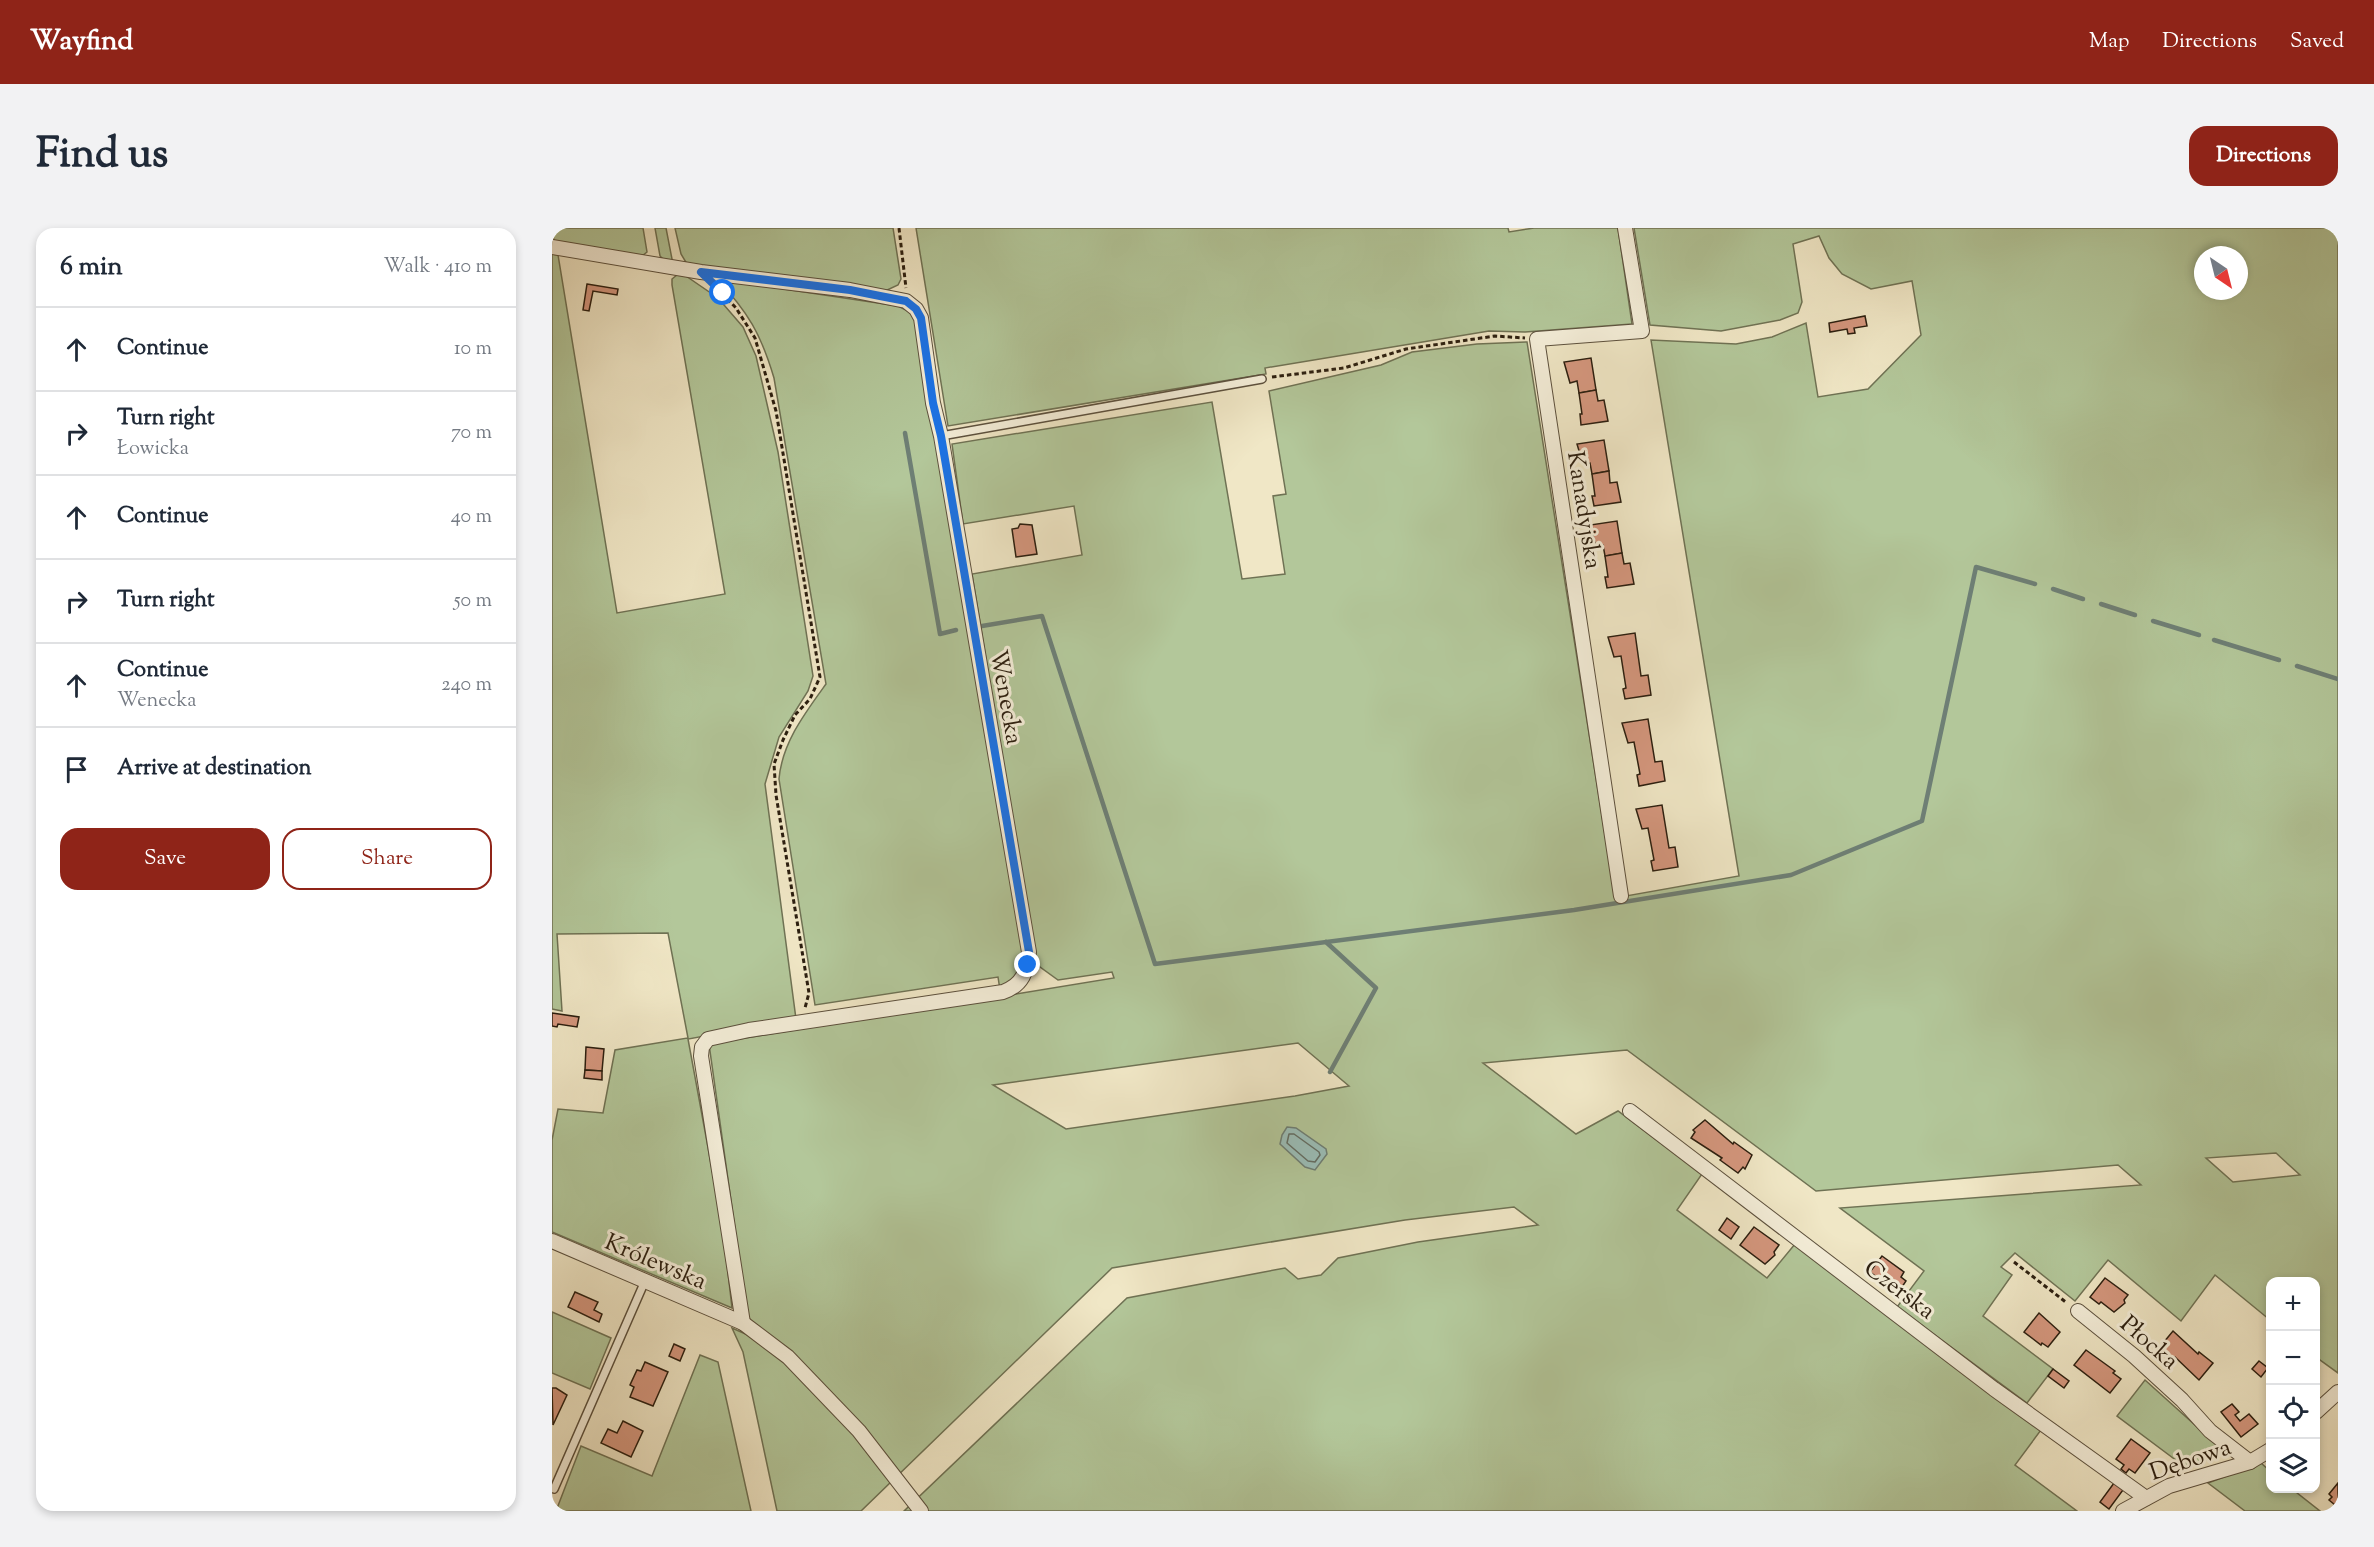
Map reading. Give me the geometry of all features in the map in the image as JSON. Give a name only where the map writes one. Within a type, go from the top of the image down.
[{"type":"street","points":[[1537,339],[1642,331],[1625,228]]},
{"type":"street","points":[[552,247],[701,272],[850,290],[906,301]]},
{"type":"street","name":"Wenecka","points":[[806,1022],[1003,992],[1017,986],[1025,975],[1028,965],[1029,952],[941,436],[933,403],[921,318],[916,309],[906,301]]},
{"type":"street","name":"Kanadyjska","points":[[1537,339],[1621,896]]},
{"type":"street","points":[[743,1323],[700,1056],[702,1047],[708,1039],[724,1034],[806,1022]]},
{"type":"street","name":"Czerska","points":[[1630,1111],[1994,1389],[2146,1498]]},
{"type":"street","name":"Królewska","points":[[552,1241],[743,1323],[788,1357],[859,1431],[921,1511]]},
{"type":"street","name":"Płocka","points":[[2078,1311],[2134,1356],[2182,1400],[2210,1431],[2250,1462]]},
{"type":"street","points":[[2320,1408],[2338,1392]]},
{"type":"street","name":"Dębowa","points":[[2123,1511],[2169,1486],[2250,1462],[2266,1453]]},
{"type":"lane","points":[[941,436],[1262,379]]},
{"type":"lane","points":[[554,1489],[645,1281]]},
{"type":"path","points":[[899,228],[906,277],[906,301]]},
{"type":"path","points":[[701,272],[736,308],[755,338],[776,411],[820,677],[810,699],[795,715],[774,764],[776,795],[808,993],[805,1005],[806,1022]]},
{"type":"path","points":[[1262,379],[1344,368],[1406,349],[1495,336],[1537,339]]},
{"type":"path","points":[[2014,1262],[2078,1311]]},
{"type":"green space","points":[[552,228],[643,228],[647,252],[642,256],[554,241]]},
{"type":"green space","points":[[655,228],[666,228],[672,259],[669,261],[660,256]]},
{"type":"green space","points":[[675,228],[893,228],[901,279],[898,285],[883,292],[687,264],[681,254]]},
{"type":"green space","points":[[916,228],[1508,228],[1509,232],[1534,228],[1618,228],[1632,324],[1525,332],[1489,331],[1265,368],[1266,374],[948,426]]},
{"type":"green space","points":[[1634,228],[2338,228],[2338,1373],[2320,1360],[2320,1277],[2266,1277],[2266,1317],[2215,1275],[2181,1321],[2108,1260],[2075,1301],[2015,1253],[2001,1267],[2012,1275],[1983,1316],[2053,1369],[2027,1403],[1897,1307],[1924,1271],[1840,1208],[2141,1185],[2118,1165],[1816,1191],[1627,1050],[1483,1063],[1576,1134],[1618,1111],[1702,1174],[1677,1210],[1767,1278],[1795,1244],[2041,1430],[2015,1465],[2077,1511],[904,1511],[1127,1298],[1285,1268],[1298,1279],[1321,1275],[1338,1258],[1418,1242],[1538,1225],[1514,1207],[1405,1220],[1112,1268],[861,1511],[777,1511],[743,1352],[732,1328],[750,1336],[709,1044],[1114,978],[1112,972],[1058,980],[1036,964],[972,574],[1082,555],[1074,506],[963,524],[952,444],[1212,402],[1242,579],[1285,574],[1273,496],[1286,494],[1269,391],[1381,365],[1412,352],[1477,344],[1527,342],[1615,898],[1739,876],[1651,340],[1736,344],[1772,337],[1806,323],[1818,397],[1868,389],[1921,335],[1912,281],[1871,289],[1842,274],[1829,258],[1819,236],[1793,244],[1802,302],[1798,313],[1780,320],[1721,331],[1650,325]],"holes":[[[1298,1043],[1349,1086],[1066,1129],[993,1085]],[[2276,1153],[2300,1175],[2233,1182],[2206,1158]]]},
{"type":"green space","points":[[552,254],[558,255],[617,613],[725,594],[672,285],[672,279],[677,275],[683,274],[718,298],[743,327],[756,356],[778,452],[813,676],[808,691],[779,737],[765,784],[796,1019],[688,1039],[723,1229],[732,1308],[552,1232],[552,1140],[558,1109],[603,1113],[615,1050],[688,1038],[668,933],[557,934],[562,1011],[552,1009]]},
{"type":"green space","points":[[717,279],[898,306],[910,312],[917,321],[1025,959],[1021,974],[1000,990],[998,977],[815,1005],[779,779],[790,741],[803,717],[826,684],[774,378],[752,324]]},
{"type":"green space","points":[[552,1312],[611,1338],[590,1389],[552,1373]]},
{"type":"green space","points":[[700,1355],[718,1362],[751,1511],[556,1511],[581,1446],[652,1476]]},
{"type":"green space","points":[[2145,1380],[2226,1453],[2185,1467],[2117,1416]]},
{"type":"green space","points":[[2261,1463],[2266,1467],[2266,1493],[2297,1493],[2320,1511],[2245,1511],[2208,1483]]},
{"type":"water","points":[[1287,1127],[1296,1128],[1326,1149],[1327,1154],[1315,1170],[1305,1167],[1280,1144]]},
{"type":"building","points":[[587,284],[618,289],[617,295],[593,291],[589,311],[583,310]]},
{"type":"building","points":[[1865,316],[1867,326],[1854,328],[1855,333],[1848,334],[1847,329],[1830,332],[1829,323]]},
{"type":"building","points":[[1591,358],[1596,390],[1579,393],[1577,381],[1570,383],[1564,362]]},
{"type":"building","points":[[1596,390],[1598,401],[1604,400],[1608,421],[1581,425],[1579,393]]},
{"type":"building","points":[[1604,440],[1609,471],[1592,474],[1590,463],[1583,464],[1577,444]]},
{"type":"building","points":[[1609,471],[1610,483],[1617,482],[1621,502],[1594,506],[1592,474]]},
{"type":"building","points":[[1617,521],[1622,553],[1605,556],[1603,545],[1596,546],[1590,525]]},
{"type":"building","points":[[1020,524],[1032,525],[1037,554],[1016,557],[1012,529],[1018,528]]},
{"type":"building","points":[[1622,553],[1624,564],[1630,563],[1634,584],[1607,588],[1605,556]]},
{"type":"building","points":[[1635,633],[1641,676],[1648,675],[1651,695],[1625,699],[1623,689],[1626,688],[1621,656],[1614,657],[1608,637]]},
{"type":"building","points":[[1648,719],[1655,762],[1662,761],[1665,781],[1639,786],[1637,775],[1640,774],[1634,742],[1628,743],[1622,723]]},
{"type":"building","points":[[1662,805],[1669,848],[1675,847],[1678,867],[1653,871],[1651,861],[1654,860],[1648,828],[1642,829],[1636,809]]},
{"type":"building","points":[[552,1013],[579,1017],[577,1027],[558,1024],[557,1027],[552,1026]]},
{"type":"building","points":[[586,1047],[604,1049],[602,1071],[585,1070]]},
{"type":"building","points":[[585,1070],[602,1071],[602,1080],[584,1078]]},
{"type":"building","points":[[1705,1120],[1733,1144],[1734,1142],[1752,1155],[1745,1169],[1743,1167],[1738,1173],[1720,1160],[1722,1158],[1691,1138],[1695,1132],[1693,1130]]},
{"type":"building","points":[[1727,1218],[1739,1227],[1731,1239],[1719,1230]]},
{"type":"building","points":[[1754,1227],[1779,1245],[1774,1252],[1775,1255],[1765,1264],[1740,1245]]},
{"type":"building","points":[[1882,1256],[1904,1272],[1901,1277],[1906,1281],[1898,1293],[1870,1272]]},
{"type":"building","points":[[2105,1278],[2128,1295],[2124,1300],[2125,1303],[2114,1312],[2090,1297]]},
{"type":"building","points":[[575,1292],[598,1302],[594,1310],[602,1314],[599,1322],[568,1307]]},
{"type":"building","points":[[2039,1313],[2060,1332],[2048,1347],[2042,1343],[2041,1345],[2024,1332]]},
{"type":"building","points":[[2173,1331],[2198,1354],[2199,1352],[2213,1363],[2199,1380],[2175,1357],[2173,1359],[2159,1348]]},
{"type":"building","points":[[674,1344],[685,1349],[680,1361],[669,1356]]},
{"type":"building","points":[[2086,1350],[2115,1371],[2113,1373],[2121,1379],[2110,1393],[2074,1365]]},
{"type":"building","points":[[2259,1361],[2266,1366],[2261,1377],[2252,1369]]},
{"type":"building","points":[[645,1362],[668,1372],[653,1406],[630,1397],[634,1387],[630,1385],[637,1370],[641,1371]]},
{"type":"building","points":[[2053,1369],[2069,1381],[2064,1388],[2048,1376]]},
{"type":"building","points":[[552,1388],[567,1395],[553,1425]]},
{"type":"building","points":[[2232,1404],[2239,1412],[2235,1415],[2240,1421],[2249,1414],[2258,1424],[2241,1437],[2221,1412]]},
{"type":"building","points":[[623,1421],[643,1431],[631,1457],[601,1443],[608,1429],[617,1433]]},
{"type":"building","points":[[2131,1439],[2150,1453],[2135,1473],[2129,1469],[2126,1473],[2121,1469],[2124,1465],[2116,1459]]},
{"type":"building","points":[[2114,1483],[2123,1490],[2109,1509],[2100,1502]]},
{"type":"building","points":[[2338,1483],[2338,1501],[2335,1505],[2329,1500],[2332,1497],[2329,1494]]},
{"type":"waterway","points":[[905,433],[940,634],[956,630]]},
{"type":"waterway","points":[[976,627],[1042,616],[1155,964],[1574,910],[1791,875],[1922,821],[1976,567],[2035,584]]},
{"type":"waterway","points":[[2053,589],[2083,599]]},
{"type":"waterway","points":[[2101,604],[2135,615]]},
{"type":"waterway","points":[[2153,621],[2199,635]]},
{"type":"waterway","points":[[2214,640],[2279,660]]},
{"type":"waterway","points":[[2297,666],[2338,679]]},
{"type":"waterway","points":[[1326,942],[1376,988],[1330,1072]]},
{"type":"route","points":[[723,293],[701,272],[850,290],[906,301],[916,309],[921,318],[933,403],[941,436],[941,448],[1029,952],[1028,965]]}]
